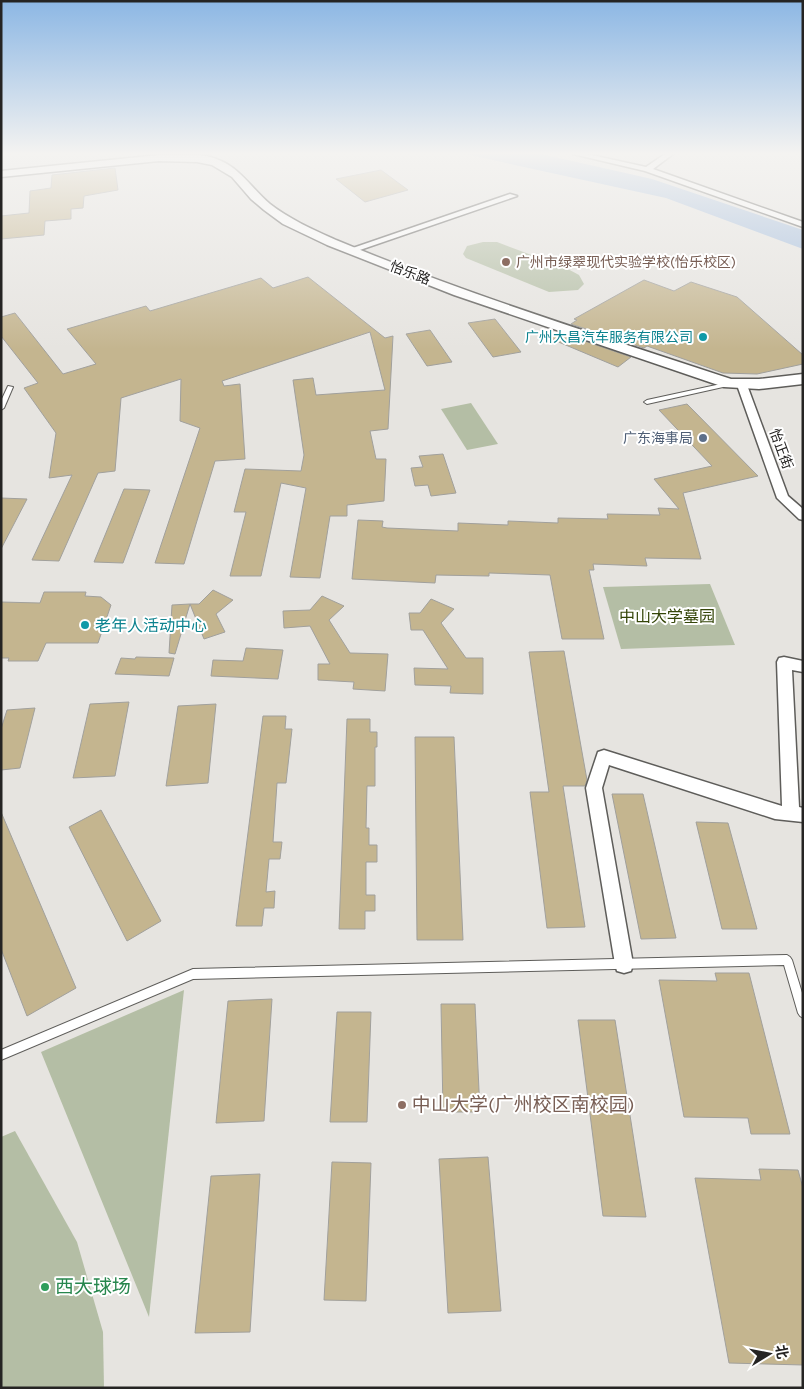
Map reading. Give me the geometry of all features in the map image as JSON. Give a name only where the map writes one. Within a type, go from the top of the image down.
[{"type":"street","name":"怡乐路","points":[[286,219],[308,232],[350,250],[459,292],[736,385],[803,379]]},
{"type":"street","points":[[350,250],[444,219]]},
{"type":"street","points":[[786,219],[803,225]]},
{"type":"street","name":"怡正街","points":[[736,385],[783,498],[803,516]]},
{"type":"street","points":[[624,964],[594,788],[604,758],[776,812],[797,815],[784,662],[803,667]]},
{"type":"lane","points":[[647,402],[736,385]]},
{"type":"lane","points":[[1,408],[10,387]]},
{"type":"lane","points":[[1,1055],[193,974],[787,960],[803,1013]]},
{"type":"green space","points":[[483,242],[497,242],[566,268],[579,275],[584,284],[578,290],[549,292],[466,258],[463,254],[467,246]]},
{"type":"green space","points":[[471,403],[498,444],[467,450],[441,409]]},
{"type":"green space","name":"中山大学墓园","points":[[710,584],[735,645],[621,649],[603,587]]},
{"type":"green space","points":[[184,990],[149,1317],[41,1052]]},
{"type":"green space","name":"西大球场","points":[[15,1131],[77,1242],[103,1332],[104,1388],[1,1388],[1,1137]]},
{"type":"water","points":[[722,219],[770,219],[803,230],[803,249]]},
{"type":"building","points":[[1,219],[71,219],[45,221],[44,235],[1,239]]},
{"type":"building","points":[[308,277],[385,338],[393,336],[388,429],[370,431],[376,459],[386,459],[384,501],[347,505],[347,516],[330,516],[320,578],[290,577],[306,488],[281,483],[261,576],[230,576],[246,512],[234,512],[245,469],[301,471],[304,455],[293,380],[313,378],[316,395],[385,390],[370,332],[222,381],[224,386],[240,384],[245,459],[215,461],[184,564],[155,563],[200,428],[180,421],[181,379],[121,398],[115,471],[98,473],[59,561],[32,560],[72,475],[49,478],[56,433],[24,388],[38,383],[1,336],[1,317],[15,313],[63,374],[96,364],[67,329],[146,306],[150,311],[261,278],[273,288]]},
{"type":"building","name":"广州大昌汽车服务有限公司","points":[[644,280],[674,291],[691,282],[737,297],[803,355],[803,364],[757,374],[723,373],[647,346],[644,348],[571,324],[577,320],[574,319]]},
{"type":"building","points":[[495,319],[521,352],[493,357],[468,323]]},
{"type":"building","points":[[430,330],[452,362],[427,366],[406,334]]},
{"type":"building","points":[[558,332],[631,357],[618,367],[549,338]]},
{"type":"building","points":[[687,404],[758,476],[683,493],[701,559],[645,558],[647,566],[593,564],[594,570],[589,570],[604,639],[562,639],[550,575],[489,573],[489,576],[436,575],[435,583],[352,579],[358,520],[383,521],[382,527],[387,528],[458,531],[458,523],[508,525],[508,521],[558,523],[558,518],[608,519],[607,514],[660,515],[658,508],[679,509],[654,479],[712,466],[659,410]]},
{"type":"building","points":[[443,454],[456,493],[431,496],[428,485],[415,486],[411,468],[423,467],[419,456]]},
{"type":"building","points":[[124,489],[150,490],[123,563],[94,562]]},
{"type":"building","points":[[1,498],[27,499],[1,549]]},
{"type":"building","points":[[213,590],[233,600],[216,614],[225,632],[204,639],[190,604],[199,604]]},
{"type":"building","points":[[44,592],[86,592],[85,596],[101,597],[111,605],[98,643],[46,643],[38,661],[8,661],[9,658],[1,658],[1,602],[40,603]]},
{"type":"building","points":[[322,596],[344,606],[329,620],[350,653],[388,654],[385,691],[353,689],[354,682],[318,680],[318,664],[330,664],[310,626],[284,628],[283,611],[310,610]]},
{"type":"building","points":[[431,599],[454,609],[441,623],[466,658],[483,658],[483,694],[450,693],[451,686],[415,685],[414,668],[448,669],[423,630],[411,630],[409,613],[420,613]]},
{"type":"building","points":[[190,604],[175,654],[169,653],[172,605]]},
{"type":"building","points":[[246,648],[283,650],[278,679],[211,676],[213,660],[243,661]]},
{"type":"building","points":[[564,651],[587,780],[585,786],[563,786],[585,927],[547,928],[530,792],[549,792],[529,652]]},
{"type":"building","points":[[136,657],[174,658],[169,676],[115,674],[121,658],[135,659]]},
{"type":"building","points":[[129,702],[115,776],[73,778],[90,704]]},
{"type":"building","points":[[216,704],[208,783],[166,786],[178,706]]},
{"type":"building","points":[[35,708],[20,768],[1,770],[1,729],[7,710]]},
{"type":"building","points":[[263,716],[286,716],[285,729],[292,729],[286,783],[277,783],[273,842],[282,842],[280,859],[269,859],[266,892],[275,891],[274,908],[264,908],[262,926],[236,926]]},
{"type":"building","points":[[347,719],[370,719],[370,732],[377,732],[375,786],[367,786],[366,828],[369,828],[369,845],[377,845],[377,862],[366,862],[366,895],[375,895],[375,911],[365,911],[365,929],[339,929]]},
{"type":"building","points":[[415,737],[454,737],[463,940],[417,940]]},
{"type":"building","points":[[612,794],[643,794],[676,938],[641,939]]},
{"type":"building","points":[[101,810],[161,921],[127,941],[69,827]]},
{"type":"building","points":[[1,812],[76,988],[27,1016],[1,949]]},
{"type":"building","points":[[696,822],[728,823],[757,929],[722,929]]},
{"type":"building","points":[[715,973],[749,973],[790,1134],[751,1134],[748,1118],[684,1117],[659,980],[717,981]]},
{"type":"building","points":[[272,999],[264,1121],[216,1123],[228,1001]]},
{"type":"building","points":[[441,1004],[475,1004],[480,1112],[443,1112]]},
{"type":"building","points":[[337,1012],[371,1012],[367,1122],[330,1122]]},
{"type":"building","points":[[578,1020],[615,1020],[646,1217],[603,1216]]},
{"type":"building","points":[[488,1157],[501,1311],[448,1313],[439,1159]]},
{"type":"building","points":[[332,1162],[371,1163],[366,1301],[324,1300]]},
{"type":"building","points":[[759,1169],[798,1170],[803,1188],[803,1365],[729,1363],[695,1178],[761,1180]]},
{"type":"building","points":[[260,1174],[250,1332],[195,1333],[211,1176]]},
{"type":"place","name":"广州市绿翠现代实验学校(怡乐校区)","points":[[506,262]]},
{"type":"place","name":"广州大昌汽车服务有限公司","points":[[703,337]]},
{"type":"place","name":"广东海事局","points":[[703,438]]},
{"type":"place","name":"老年人活动中心","points":[[85,625]]},
{"type":"place","name":"中山大学(广州校区南校园)","points":[[402,1105]]},
{"type":"place","name":"西大球场","points":[[45,1287]]}]
